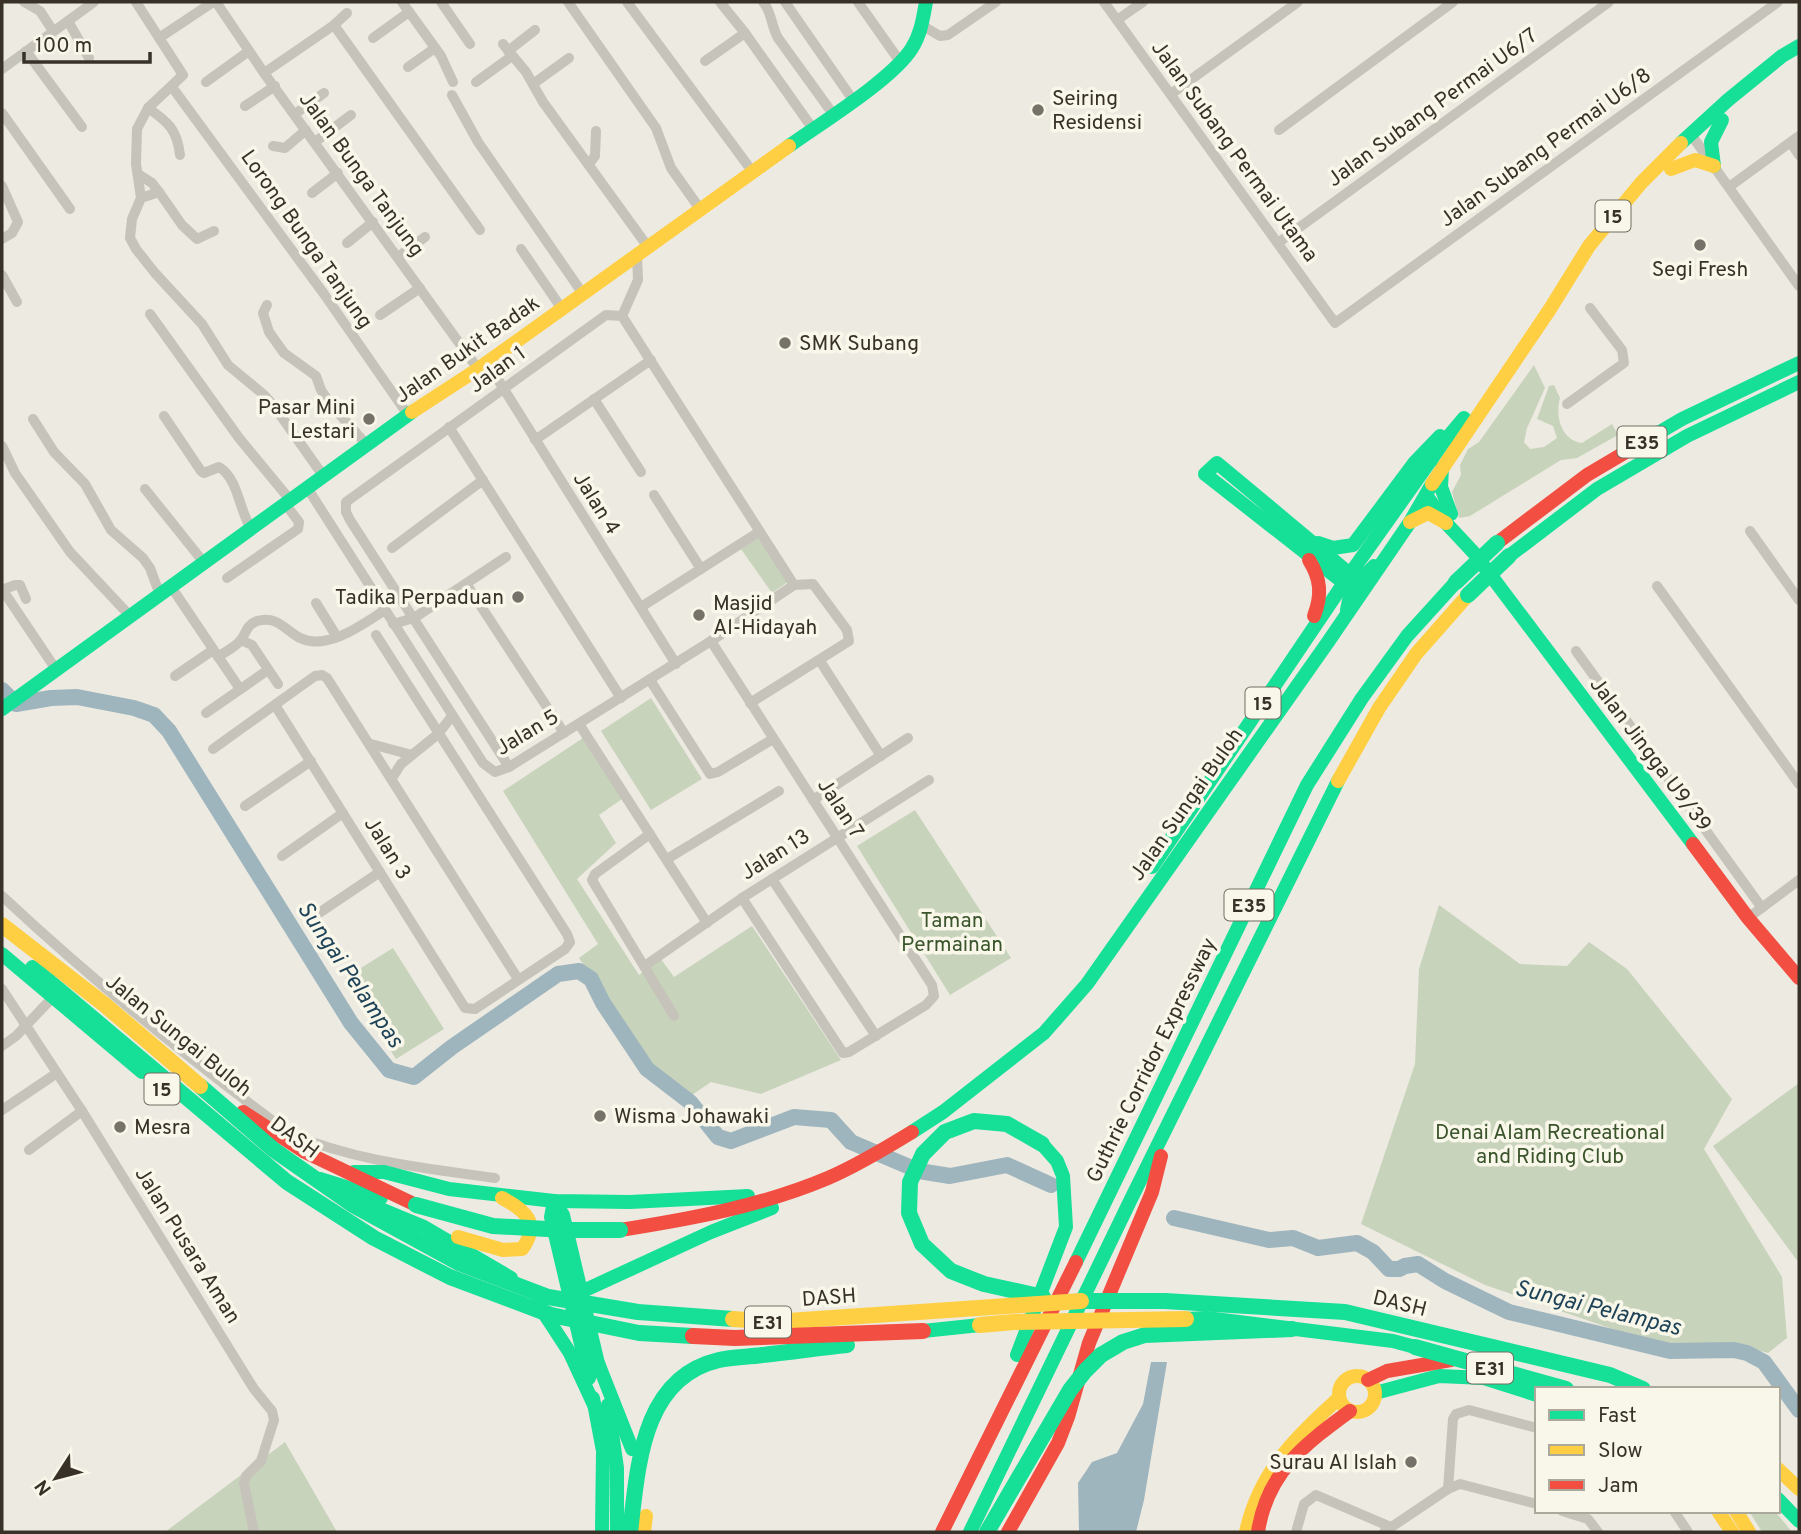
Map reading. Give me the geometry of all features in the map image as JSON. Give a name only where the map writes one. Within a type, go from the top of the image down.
[{"type":"main road","name":"Jalan Bukit Badak","points":[[2,709],[205,565],[408,415],[562,309],[853,100],[901,63],[916,43],[923,26],[926,2]]},
{"type":"main road","name":"Jalan Sungai Buloh","points":[[2,918],[261,1126],[347,1179],[416,1205],[492,1226],[620,1230],[694,1218],[780,1195],[839,1173],[943,1112],[1005,1065],[1044,1033],[1087,984],[1410,523],[1427,491],[1550,309],[1562,284],[1612,217],[1693,138],[1730,97],[1799,46]]},
{"type":"main road","name":"Jalan Sungai Buloh","points":[[1550,309],[1569,290],[1605,242],[1671,169],[1693,138],[1722,120],[1799,57]]},
{"type":"main road","points":[[1714,166],[1709,146],[1711,136],[1722,120]]},
{"type":"main road","points":[[1671,169],[1695,160],[1714,166]]},
{"type":"main road","name":"Jalan Sungai Buloh","points":[[1005,1065],[1108,934],[1219,767],[1443,443],[1525,345]]},
{"type":"main road","name":"Guthrie Corridor Expressway","points":[[942,1532],[1113,1187],[1307,785],[1362,698],[1407,636],[1456,582],[1497,543],[1587,475],[1682,419],[1799,362]]},
{"type":"main road","name":"Guthrie Corridor Expressway","points":[[970,1532],[1305,845],[1379,708],[1416,654],[1468,595],[1509,556],[1597,489],[1687,436],[1799,382]]},
{"type":"main road","points":[[1306,545],[1333,548],[1353,545],[1415,463],[1476,403]]},
{"type":"main road","points":[[1406,495],[1427,491],[1428,475],[1443,443]]},
{"type":"main road","points":[[1443,467],[1441,487],[1448,519]]},
{"type":"main road","points":[[1211,468],[1348,580],[1350,600],[1344,618]]},
{"type":"main road","name":"Jalan Jingga U9/39","points":[[1427,491],[1748,918],[1799,978]]},
{"type":"main road","points":[[1410,523],[1423,513],[1448,519]]},
{"type":"main road","points":[[1288,667],[1321,600],[1321,585],[1306,545]]},
{"type":"main road","points":[[1348,580],[1368,573],[1392,547]]},
{"type":"main road","name":"DASH","points":[[2,925],[105,1005],[274,1150],[353,1205],[460,1263],[548,1297],[638,1312],[773,1322],[1062,1301],[1165,1301],[1345,1312],[1610,1375],[1638,1387]]},
{"type":"main road","name":"DASH","points":[[2,945],[287,1182],[374,1238],[450,1277],[551,1315],[639,1333],[736,1338],[923,1331],[1014,1322],[1206,1318],[1393,1341],[1559,1387]]},
{"type":"main road","name":"Jalan Sungai Buloh","points":[[2,954],[213,1129],[309,1176],[347,1179]]},
{"type":"main road","points":[[1008,1532],[1058,1443],[1089,1343],[1152,1192],[1171,1116]]},
{"type":"main road","points":[[1017,1355],[1066,1227],[1062,1176],[1056,1160],[1042,1144],[1030,1133],[1013,1124],[978,1120],[939,1135],[925,1149],[908,1185],[908,1205],[921,1243],[937,1261],[953,1272],[1062,1301]]},
{"type":"main road","points":[[494,1196],[508,1200],[529,1218],[530,1238],[522,1248],[503,1250],[424,1227],[356,1198],[347,1179],[384,1172],[449,1189],[554,1201],[630,1202],[780,1195]]},
{"type":"main road","points":[[581,1292],[711,1232],[768,1210],[796,1196],[808,1186]]},
{"type":"main road","points":[[554,1201],[563,1215],[617,1453],[617,1532]]},
{"type":"main road","points":[[554,1201],[551,1217],[603,1451],[602,1532]]},
{"type":"main road","points":[[931,1532],[1068,1257],[1096,1220]]},
{"type":"main road","points":[[424,1227],[501,1270],[541,1307],[570,1353],[595,1407]]},
{"type":"main road","points":[[987,1532],[1070,1390],[1101,1355],[1123,1342],[1145,1335],[1292,1329]]},
{"type":"main road","points":[[630,1532],[643,1448],[652,1418],[663,1396],[680,1380],[699,1367],[741,1355],[796,1352],[923,1331]]},
{"type":"main road","points":[[1535,1394],[1484,1378],[1439,1376],[1372,1387],[1357,1376],[1345,1380],[1339,1389],[1345,1405],[1362,1412],[1372,1405],[1372,1387],[1387,1371],[1444,1360],[1475,1361],[1502,1366],[1571,1387]]},
{"type":"main road","points":[[598,1363],[632,1449]]},
{"type":"main road","points":[[1246,1532],[1253,1505],[1271,1469],[1285,1450],[1345,1405]]},
{"type":"main road","points":[[1258,1532],[1258,1524],[1272,1489],[1294,1455],[1345,1405]]},
{"type":"main road","points":[[1780,1471],[1799,1489]]},
{"type":"main road","points":[[1780,1501],[1799,1521]]},
{"type":"main road","points":[[1719,1513],[1732,1532]]},
{"type":"main road","points":[[1737,1513],[1749,1532]]},
{"type":"street","points":[[24,2],[40,11],[53,31]]},
{"type":"street","points":[[2,69],[94,2]]},
{"type":"street","points":[[136,2],[183,75],[148,108],[137,129],[135,144],[141,198],[130,238],[136,249],[202,324],[228,365],[274,406],[324,477]]},
{"type":"street","points":[[159,38],[214,2]]},
{"type":"street","name":"Jalan Bunga Tanjung","points":[[214,2],[420,288],[482,365]]},
{"type":"street","points":[[401,2],[435,48],[453,82]]},
{"type":"street","points":[[441,2],[470,44]]},
{"type":"street","points":[[568,2],[656,128],[671,168],[700,209]]},
{"type":"street","points":[[627,2],[752,171]]},
{"type":"street","points":[[720,2],[746,33],[813,129]]},
{"type":"street","points":[[762,2],[768,9],[773,30],[778,38],[833,114]]},
{"type":"street","points":[[785,2],[853,100]]},
{"type":"street","points":[[858,2],[901,63]]},
{"type":"street","points":[[923,26],[940,36],[947,35],[996,2]]},
{"type":"street","name":"Jalan Subang Permai Utama","points":[[1104,2],[1335,323]]},
{"type":"street","points":[[1117,20],[1143,2]]},
{"type":"street","points":[[1171,94],[1298,2]]},
{"type":"street","points":[[1279,130],[1453,2]]},
{"type":"street","name":"Jalan Subang Permai U6/7","points":[[1278,243],[1609,2]]},
{"type":"street","name":"Jalan Subang Permai U6/8","points":[[1335,323],[1778,2]]},
{"type":"street","points":[[373,38],[409,12]]},
{"type":"street","points":[[264,73],[334,25],[347,13]]},
{"type":"street","points":[[68,20],[89,58]]},
{"type":"street","points":[[334,25],[480,230]]},
{"type":"street","points":[[476,82],[508,50],[535,30]]},
{"type":"street","points":[[705,61],[746,33]]},
{"type":"street","points":[[408,67],[435,48]]},
{"type":"street","points":[[508,50],[589,164],[642,251],[638,280],[622,316],[794,585],[810,583],[816,586],[849,634],[846,644],[750,703]]},
{"type":"street","points":[[26,51],[82,127]]},
{"type":"street","points":[[206,82],[249,51]]},
{"type":"street","points":[[533,84],[569,58]]},
{"type":"street","name":"Lorong Bunga Tanjung","points":[[172,86],[324,294],[408,415]]},
{"type":"street","points":[[245,106],[275,86]]},
{"type":"street","points":[[295,114],[324,93]]},
{"type":"street","points":[[452,95],[478,142],[583,294]]},
{"type":"street","points":[[148,108],[171,125],[178,138],[180,155]]},
{"type":"street","points":[[2,113],[70,209]]},
{"type":"street","points":[[315,142],[351,114]]},
{"type":"street","points":[[273,146],[285,148],[306,130]]},
{"type":"street","points":[[589,164],[595,156],[596,131]]},
{"type":"street","points":[[1693,138],[1799,286]]},
{"type":"street","points":[[1729,187],[1795,140],[1799,155]]},
{"type":"street","points":[[312,192],[338,173]]},
{"type":"street","points":[[138,174],[152,183],[190,234],[197,239],[214,231]]},
{"type":"street","points":[[2,186],[18,222],[12,233],[2,239]]},
{"type":"street","points":[[141,198],[159,192]]},
{"type":"street","points":[[346,243],[373,222]]},
{"type":"street","points":[[398,257],[425,237]]},
{"type":"street","points":[[521,249],[562,309]]},
{"type":"street","points":[[2,275],[17,302]]},
{"type":"street","points":[[380,315],[420,288]]},
{"type":"street","points":[[267,305],[263,313],[266,323],[284,353],[316,376],[321,390],[332,406],[367,445]]},
{"type":"street","points":[[1567,404],[1622,366],[1622,350],[1590,308]]},
{"type":"street","points":[[150,314],[288,503],[299,522],[298,529],[227,578]]},
{"type":"street","name":"Jalan 1","points":[[414,618],[350,520],[346,512],[346,502],[606,315],[622,316]]},
{"type":"street","points":[[535,440],[651,360]]},
{"type":"street","name":"Jalan 4","points":[[482,365],[502,388],[676,664]]},
{"type":"street","points":[[594,400],[641,472]]},
{"type":"street","points":[[164,416],[201,471],[204,473],[219,467],[223,469],[234,487],[252,530]]},
{"type":"street","points":[[33,419],[54,452],[85,484],[111,530],[143,558],[158,587],[167,591],[216,653],[240,689]]},
{"type":"street","points":[[449,427],[621,698]]},
{"type":"street","points":[[2,446],[15,473],[70,552],[131,617]]},
{"type":"street","points":[[392,548],[483,481]]},
{"type":"street","points":[[145,489],[205,565]]},
{"type":"street","name":"Jalan 5","points":[[308,489],[487,768],[500,772],[676,664],[794,585]]},
{"type":"street","points":[[654,495],[702,569]]},
{"type":"street","points":[[1750,531],[1799,600]]},
{"type":"street","points":[[641,607],[759,532]]},
{"type":"street","points":[[231,546],[246,564]]},
{"type":"street","points":[[393,624],[414,618],[506,557]]},
{"type":"street","points":[[467,584],[564,733]]},
{"type":"street","points":[[26,598],[20,585],[2,590],[57,671]]},
{"type":"street","points":[[1657,586],[1799,784]]},
{"type":"street","points":[[316,603],[337,637]]},
{"type":"street","points":[[175,676],[241,640],[245,629],[255,622],[268,620],[282,623],[299,637],[321,641],[337,637],[385,610]]},
{"type":"street","points":[[414,618],[509,767]]},
{"type":"street","points":[[213,749],[315,676],[322,675],[333,685],[518,979],[565,948],[570,942],[567,934],[376,635]]},
{"type":"street","points":[[241,640],[250,643],[278,684]]},
{"type":"street","name":"Jalan 7","points":[[711,641],[932,985],[934,996],[926,1005],[876,1036]]},
{"type":"street","points":[[1576,651],[1762,908]]},
{"type":"street","points":[[820,661],[881,756]]},
{"type":"street","points":[[206,713],[268,670]]},
{"type":"street","points":[[650,680],[710,774],[718,772],[773,739]]},
{"type":"street","name":"Jalan 3","points":[[275,705],[462,1006],[468,1010],[475,1009],[518,979]]},
{"type":"street","points":[[392,778],[412,755],[438,734],[452,716]]},
{"type":"street","points":[[579,724],[707,923]]},
{"type":"street","points":[[813,800],[908,738]]},
{"type":"street","points":[[370,744],[412,755]]},
{"type":"street","points":[[245,806],[310,761]]},
{"type":"street","name":"Jalan 13","points":[[646,965],[742,898],[929,780]]},
{"type":"street","points":[[667,859],[779,791]]},
{"type":"street","points":[[282,856],[343,813]]},
{"type":"street","points":[[650,834],[593,877],[674,1016]]},
{"type":"street","points":[[316,915],[380,872]]},
{"type":"street","points":[[742,898],[841,1051],[849,1052],[876,1036],[772,879]]},
{"type":"street","points":[[1748,918],[1799,880]]},
{"type":"street","points":[[2,896],[67,957],[125,1006],[289,1133],[362,1158],[495,1178]]},
{"type":"street","name":"Jalan Pusara Aman","points":[[2,989],[82,1111],[254,1389],[272,1411],[274,1420],[261,1461],[246,1476],[244,1483],[254,1532]]},
{"type":"street","points":[[2,1046],[16,1036],[53,997]]},
{"type":"street","points":[[2,1110],[57,1073]]},
{"type":"street","points":[[29,1150],[82,1111]]},
{"type":"street","points":[[1448,1489],[1453,1419],[1456,1414],[1469,1409],[1535,1427]]},
{"type":"street","points":[[1296,1532],[1304,1504],[1317,1495],[1387,1530],[1448,1489],[1460,1485],[1535,1504]]},
{"type":"street","points":[[1568,1513],[1588,1519],[1594,1527]]},
{"type":"street","points":[[1675,1513],[1688,1532]]},
{"type":"green space","points":[[1534,365],[1545,388],[1527,428],[1524,442],[1530,449],[1544,447],[1557,438],[1553,426],[1537,419],[1549,386],[1554,385],[1560,398],[1558,412],[1561,426],[1569,437],[1582,443],[1612,424],[1618,435],[1577,458],[1561,460],[1470,516],[1459,518],[1452,492],[1461,475],[1460,465],[1468,449],[1479,442]]},
{"type":"green space","points":[[759,536],[789,581],[772,593],[741,549]]},
{"type":"green space","points":[[651,698],[702,779],[651,810],[601,731]]},
{"type":"green space","points":[[583,738],[622,799],[599,815],[616,843],[577,879],[639,975],[661,959],[674,977],[752,926],[841,1060],[761,1094],[711,1082],[689,1097],[649,1064],[579,958],[598,944],[503,791]]},
{"type":"green space","name":"Taman Permainan","points":[[915,810],[1011,958],[950,995],[857,846]]},
{"type":"green space","name":"Denai Alam Recreational and Riding Club","points":[[1439,905],[1520,964],[1567,966],[1589,942],[1627,969],[1732,1099],[1704,1149],[1782,1277],[1787,1338],[1768,1353],[1732,1343],[1668,1348],[1485,1285],[1361,1224],[1415,1064],[1419,969]]},
{"type":"green space","points":[[393,948],[444,1029],[396,1059],[345,978]]},
{"type":"green space","points":[[1799,1083],[1799,1263],[1713,1146]]},
{"type":"green space","points":[[285,1442],[337,1532],[165,1532]]},
{"type":"green space","points":[[1750,1513],[1777,1513],[1792,1532],[1762,1532]]},
{"type":"water","points":[[1151,1362],[1167,1362],[1144,1500],[1136,1532],[1079,1532],[1078,1483],[1092,1462],[1117,1453],[1143,1404]]},
{"type":"waterway","name":"Sungai Pelampas","points":[[2,690],[16,704],[77,697],[134,708],[154,715],[169,731],[351,1023],[389,1070],[414,1077],[452,1047],[558,974],[579,971],[591,979],[603,1003],[647,1069],[690,1102],[718,1137],[731,1141],[794,1117],[831,1120],[851,1142],[919,1171],[950,1176],[1007,1165],[1051,1185]]},
{"type":"waterway","name":"Sungai Pelampas","points":[[1174,1218],[1269,1240],[1293,1238],[1318,1248],[1357,1243],[1373,1252],[1389,1269],[1418,1264],[1445,1281],[1509,1312],[1670,1351],[1734,1350],[1747,1353],[1764,1362],[1799,1410]]},
{"type":"traffic: fast","points":[[789,146],[873,87],[903,60],[918,37],[926,2]]},
{"type":"traffic: fast","points":[[1681,143],[1728,100],[1782,56],[1799,46]]},
{"type":"traffic: fast","points":[[1714,166],[1711,142],[1722,120]]},
{"type":"traffic: fast","points":[[1636,446],[1682,419],[1799,363]]},
{"type":"traffic: fast","points":[[1509,556],[1597,489],[1687,436],[1799,382]]},
{"type":"traffic: fast","points":[[2,709],[412,412]]},
{"type":"traffic: fast","points":[[1152,867],[1350,574],[1443,443],[1464,418]]},
{"type":"traffic: fast","points":[[1318,543],[1333,548],[1353,545],[1415,462],[1440,436]]},
{"type":"traffic: fast","points":[[1347,610],[1352,586],[1350,574],[1217,463],[1205,474],[1344,583],[1349,582],[1353,581],[1361,578],[1374,566]]},
{"type":"traffic: fast","points":[[1442,468],[1441,487],[1451,514]]},
{"type":"traffic: fast","points":[[912,1132],[943,1112],[1044,1033],[1087,984],[1328,642],[1410,522],[1432,484]]},
{"type":"traffic: fast","points":[[1426,495],[1446,523],[1474,553],[1693,844]]},
{"type":"traffic: fast","points":[[1456,582],[1497,543]]},
{"type":"traffic: fast","points":[[1468,595],[1509,556]]},
{"type":"traffic: fast","points":[[1076,1262],[1307,785],[1362,698],[1407,636],[1456,582]]},
{"type":"traffic: fast","points":[[970,1532],[1338,781]]},
{"type":"traffic: fast","points":[[2,954],[142,1072]]},
{"type":"traffic: fast","points":[[33,968],[287,1182],[374,1238],[450,1277],[551,1315],[639,1333],[693,1336]]},
{"type":"traffic: fast","points":[[200,1086],[274,1150],[353,1205],[459,1263],[548,1297],[638,1312],[733,1319]]},
{"type":"traffic: fast","points":[[1042,1144],[1007,1124],[974,1121],[945,1132],[923,1154],[910,1182],[909,1213],[922,1244],[951,1271],[984,1284],[1043,1297]]},
{"type":"traffic: fast","points":[[1017,1355],[1066,1227],[1063,1176],[1057,1161],[1042,1144]]},
{"type":"traffic: fast","points":[[354,1172],[384,1172],[449,1189],[554,1201],[630,1202],[748,1196]]},
{"type":"traffic: fast","points":[[320,1179],[381,1198]]},
{"type":"traffic: fast","points":[[361,1201],[424,1227],[511,1278]]},
{"type":"traffic: fast","points":[[554,1201],[563,1215],[600,1372]]},
{"type":"traffic: fast","points":[[554,1201],[551,1217],[589,1378]]},
{"type":"traffic: fast","points":[[416,1205],[493,1226],[620,1230]]},
{"type":"traffic: fast","points":[[581,1292],[711,1232],[772,1208]]},
{"type":"traffic: fast","points":[[1081,1301],[1165,1301],[1345,1312],[1610,1375],[1638,1387]]},
{"type":"traffic: fast","points":[[538,1304],[570,1353],[595,1407]]},
{"type":"traffic: fast","points":[[1186,1319],[1206,1318],[1393,1341],[1415,1347]]},
{"type":"traffic: fast","points":[[923,1331],[980,1325]]},
{"type":"traffic: fast","points":[[987,1532],[1070,1390],[1101,1355],[1123,1342],[1145,1335],[1292,1329]]},
{"type":"traffic: fast","points":[[630,1532],[636,1481],[648,1429],[659,1405],[673,1385],[693,1370],[719,1360],[847,1345]]},
{"type":"traffic: fast","points":[[1415,1347],[1559,1387]]},
{"type":"traffic: fast","points":[[598,1363],[632,1449]]},
{"type":"traffic: fast","points":[[1375,1393],[1439,1376],[1484,1378],[1535,1394]]},
{"type":"traffic: fast","points":[[593,1398],[603,1451],[602,1532]]},
{"type":"traffic: fast","points":[[608,1405],[617,1468],[617,1532]]},
{"type":"traffic: fast","points":[[1780,1501],[1799,1521]]},
{"type":"traffic: slow","points":[[1432,484],[1550,309],[1589,246],[1641,183],[1681,143]]},
{"type":"traffic: slow","points":[[412,412],[478,369],[789,146]]},
{"type":"traffic: slow","points":[[1671,169],[1695,160],[1714,166]]},
{"type":"traffic: slow","points":[[1410,522],[1428,513],[1446,523]]},
{"type":"traffic: slow","points":[[1338,781],[1379,708],[1416,654],[1468,595]]},
{"type":"traffic: slow","points":[[2,925],[105,1005],[200,1086]]},
{"type":"traffic: slow","points":[[458,1237],[503,1250],[522,1249],[530,1232],[528,1218],[518,1207],[502,1198]]},
{"type":"traffic: slow","points":[[733,1319],[773,1322],[1081,1301]]},
{"type":"traffic: slow","points":[[980,1325],[1186,1319]]},
{"type":"traffic: slow","points":[[1357,1376],[1370,1381],[1375,1394],[1370,1407],[1357,1412],[1344,1407],[1339,1394],[1344,1381],[1357,1376]]},
{"type":"traffic: slow","points":[[1246,1532],[1260,1491],[1281,1458],[1308,1427],[1339,1398]]},
{"type":"traffic: slow","points":[[1780,1471],[1799,1489]]},
{"type":"traffic: slow","points":[[1719,1513],[1732,1532]]},
{"type":"traffic: slow","points":[[1737,1513],[1749,1532]]},
{"type":"traffic: slow","points":[[644,1532],[646,1516]]},
{"type":"traffic: jam","points":[[1497,543],[1587,475],[1636,446]]},
{"type":"traffic: jam","points":[[1309,560],[1319,587],[1314,616]]},
{"type":"traffic: jam","points":[[1693,844],[1748,918],[1799,978]]},
{"type":"traffic: jam","points":[[243,1112],[305,1152],[416,1205]]},
{"type":"traffic: jam","points":[[620,1230],[752,1204],[803,1188],[839,1173],[912,1132]]},
{"type":"traffic: jam","points":[[1008,1532],[1058,1443],[1089,1343],[1152,1192],[1161,1156]]},
{"type":"traffic: jam","points":[[942,1532],[1076,1262]]},
{"type":"traffic: jam","points":[[693,1336],[735,1338],[923,1331]]},
{"type":"traffic: jam","points":[[1368,1380],[1387,1371],[1451,1360]]},
{"type":"traffic: jam","points":[[1258,1532],[1270,1492],[1290,1461],[1350,1411]]},
{"type":"place","name":"Seiring Residensi","points":[[1038,110]]},
{"type":"place","name":"Segi Fresh","points":[[1700,245]]},
{"type":"place","name":"SMK Subang","points":[[785,343]]},
{"type":"place","name":"Pasar Mini Lestari","points":[[369,419]]},
{"type":"place","name":"Tadika Perpaduan","points":[[518,597]]},
{"type":"place","name":"Masjid Al-Hidayah","points":[[699,615]]},
{"type":"place","name":"Wisma Johawaki","points":[[600,1116]]},
{"type":"place","name":"Mesra","points":[[120,1127]]},
{"type":"place","name":"Surau Al Islah","points":[[1411,1462]]}]
